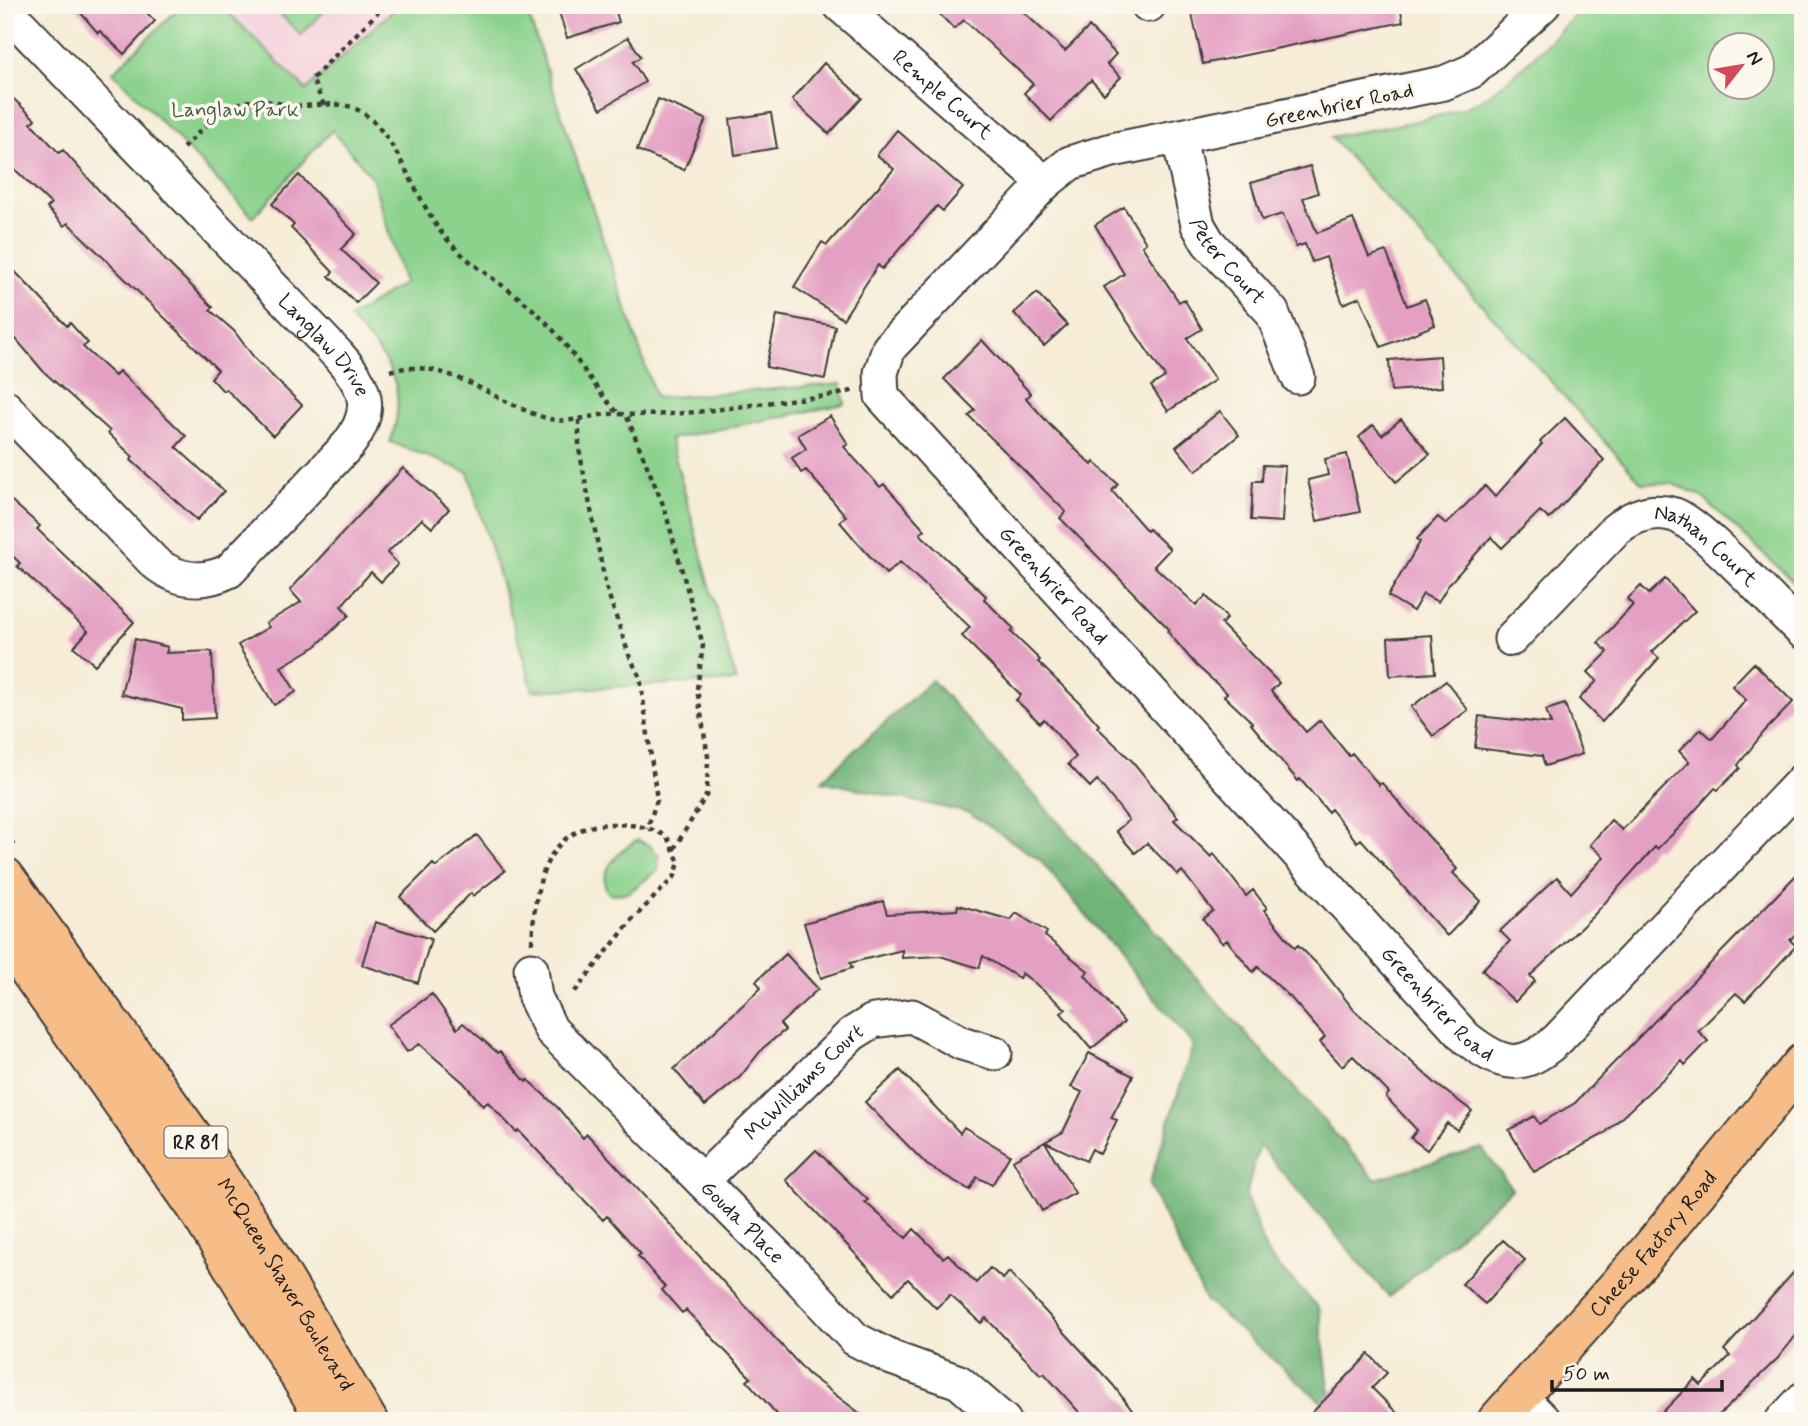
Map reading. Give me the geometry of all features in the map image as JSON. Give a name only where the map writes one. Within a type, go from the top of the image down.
[{"type":"main road","name":"McQueen Shaver Boulevard","points":[[5,877],[242,1210],[368,1421]]},
{"type":"main road","name":"McQueen Shaver Boulevard","points":[[5,937],[197,1208],[327,1421]]},
{"type":"main road","name":"Cheese Factory Road","points":[[1520,1413],[1803,1063]]},
{"type":"street","name":"Remple Court","points":[[839,5],[1045,183]]},
{"type":"street","name":"Langlaw Drive","points":[[5,9],[338,355],[352,371],[366,403],[361,424],[348,445],[229,571],[208,579],[195,580],[168,573],[154,562],[5,407]]},
{"type":"street","name":"Greenbrier Road","points":[[1524,12],[1472,71],[1444,83],[1090,156],[1070,163],[1045,183],[889,348],[881,373],[882,396],[888,406],[1466,1038],[1485,1053],[1517,1063],[1545,1050],[1803,780]]},
{"type":"street","name":"Peter Court","points":[[1179,138],[1198,225],[1208,242],[1272,312],[1298,377]]},
{"type":"street","name":"Nathan Court","points":[[1511,639],[1615,530],[1628,519],[1657,512],[1688,521],[1803,632]]},
{"type":"street","name":"Gouda Place","points":[[531,969],[535,998],[551,1030],[855,1339],[892,1358],[960,1382],[1004,1421]]},
{"type":"street","name":"McWilliams Court","points":[[702,1181],[852,1034],[873,1021],[912,1016],[962,1043],[995,1053]]},
{"type":"street","points":[[1782,1421],[1803,1399]]},
{"type":"path","points":[[324,105],[312,79],[385,5]]},
{"type":"path","points":[[183,148],[216,117],[252,100],[297,106],[350,106],[364,113],[389,144],[443,236],[465,259],[524,300],[545,320],[619,414]]},
{"type":"path","points":[[390,371],[405,366],[437,372],[482,388],[530,413],[553,420],[579,421],[619,414],[674,414],[855,391],[881,373]]},
{"type":"path","points":[[627,416],[664,507],[703,645],[697,689],[708,757],[707,794],[674,849]]},
{"type":"path","points":[[579,421],[579,449],[606,587],[629,655],[640,677],[657,800],[648,828]]},
{"type":"path","points":[[531,969],[537,895],[545,870],[558,845],[568,835],[589,826],[628,825],[648,828],[667,837],[679,862],[675,876],[632,920],[573,994]]},
{"type":"shaded area","points":[[221,5],[399,5],[306,91]]},
{"type":"green space","name":"Langlaw Park","points":[[182,5],[221,5],[306,90],[399,5],[525,5],[656,398],[841,384],[845,404],[670,439],[736,681],[533,691],[468,472],[390,442],[398,404],[392,374],[374,346],[349,318],[404,283],[372,177],[332,130],[253,217],[113,72]]},
{"type":"green space","points":[[271,5],[330,5],[301,35]]},
{"type":"green space","points":[[1586,5],[1803,5],[1803,590],[1700,495],[1673,484],[1642,483],[1331,137],[1430,118],[1468,106],[1510,79]]},
{"type":"green space","points":[[932,680],[1375,1179],[1482,1148],[1512,1189],[1389,1297],[1259,1145],[1246,1196],[1267,1254],[1319,1308],[1332,1411],[1205,1300],[1149,1185],[1193,1045],[1040,860],[969,813],[821,781]]},
{"type":"green space","points":[[638,840],[650,846],[659,856],[658,870],[628,893],[609,894],[605,886],[607,870],[624,849]]},
{"type":"building","points":[[74,5],[139,5],[155,21],[124,54],[100,31],[98,33]]},
{"type":"building","points":[[557,5],[614,5],[619,22],[567,38]]},
{"type":"building","points":[[931,5],[1016,5],[1065,51],[1089,27],[1116,54],[1107,64],[1121,77],[1104,94],[1091,80],[1051,121],[1024,93],[1033,84],[964,20],[954,29]]},
{"type":"building","points":[[1190,5],[1400,5],[1403,22],[1203,64]]},
{"type":"building","points":[[628,37],[641,57],[633,62],[645,82],[601,109],[576,69]]},
{"type":"building","points":[[824,63],[862,98],[829,134],[792,100]]},
{"type":"building","points":[[5,91],[35,119],[31,123],[59,153],[63,150],[104,196],[144,233],[165,260],[213,307],[210,310],[234,331],[256,360],[302,405],[273,436],[226,389],[223,391],[211,378],[218,370],[68,223],[64,226],[47,208],[51,204],[5,160]]},
{"type":"building","points":[[658,99],[706,119],[684,170],[637,150]]},
{"type":"building","points":[[771,113],[777,148],[735,155],[730,119]]},
{"type":"building","points":[[897,130],[963,188],[943,211],[937,206],[882,269],[878,265],[843,319],[794,287],[822,242],[827,245],[894,169],[877,155]]},
{"type":"building","points":[[1310,166],[1318,193],[1303,198],[1317,233],[1353,219],[1369,257],[1386,251],[1407,306],[1425,299],[1435,325],[1381,347],[1360,297],[1343,304],[1326,257],[1312,262],[1305,244],[1296,247],[1283,214],[1262,220],[1251,183]]},
{"type":"building","points":[[299,175],[356,234],[341,249],[376,283],[356,303],[329,276],[333,272],[291,228],[294,225],[272,204]]},
{"type":"building","points":[[1124,207],[1146,243],[1142,246],[1179,302],[1184,299],[1202,329],[1187,338],[1215,380],[1168,411],[1151,386],[1165,377],[1104,287],[1124,274],[1095,225]]},
{"type":"building","points":[[5,261],[67,326],[70,323],[88,343],[83,347],[115,376],[119,371],[186,436],[176,447],[224,491],[197,520],[131,460],[133,457],[108,433],[110,431],[43,371],[5,326]]},
{"type":"building","points":[[1037,293],[1067,325],[1044,346],[1014,313]]},
{"type":"building","points":[[777,315],[835,326],[825,379],[766,367]]},
{"type":"building","points":[[982,340],[1031,394],[1026,398],[1051,426],[1092,465],[1094,462],[1118,484],[1112,491],[1147,531],[1149,529],[1170,549],[1154,566],[1196,605],[1206,596],[1227,618],[1221,624],[1279,683],[1271,691],[1306,732],[1320,720],[1349,756],[1352,753],[1379,785],[1382,783],[1457,869],[1453,873],[1481,901],[1447,936],[1361,839],[1357,842],[1331,809],[1328,812],[1300,779],[1298,781],[1251,724],[1253,723],[1224,696],[1227,693],[1196,665],[1167,631],[1169,629],[1060,518],[1066,512],[969,416],[975,410],[944,379]]},
{"type":"building","points":[[1440,356],[1442,387],[1391,391],[1389,360]]},
{"type":"building","points":[[1220,411],[1239,435],[1196,471],[1176,447]]},
{"type":"building","points":[[830,416],[848,444],[844,447],[880,487],[884,484],[925,530],[920,534],[986,596],[984,599],[1014,629],[1011,632],[1080,703],[1099,725],[1097,727],[1133,762],[1178,817],[1174,820],[1211,857],[1214,854],[1246,896],[1253,890],[1267,908],[1264,910],[1295,948],[1298,945],[1321,968],[1354,1010],[1436,1084],[1472,1111],[1457,1130],[1447,1123],[1427,1150],[1411,1138],[1417,1130],[1386,1097],[1389,1093],[1353,1056],[1342,1066],[1320,1042],[1325,1037],[1291,998],[1258,967],[1253,972],[1227,940],[1222,943],[1203,919],[1213,911],[1182,871],[1178,875],[1147,843],[1135,853],[1116,831],[1129,820],[1097,780],[1090,787],[1068,764],[1076,757],[1044,719],[1040,723],[1016,700],[1021,695],[962,636],[970,627],[900,562],[886,574],[857,542],[840,522],[846,516],[806,470],[801,473],[792,458],[806,449],[798,435]]},
{"type":"building","points":[[1565,418],[1604,460],[1549,519],[1540,511],[1502,548],[1491,537],[1449,584],[1438,602],[1423,594],[1413,611],[1388,596],[1420,542],[1417,539],[1438,517],[1446,524],[1485,486],[1495,497],[1542,444],[1540,442]]},
{"type":"building","points":[[1401,419],[1430,454],[1396,482],[1359,437],[1373,425],[1382,435]]},
{"type":"building","points":[[1347,454],[1360,512],[1317,521],[1308,480],[1328,475],[1325,459]]},
{"type":"building","points":[[1263,465],[1285,466],[1282,522],[1251,520],[1253,481],[1262,481]]},
{"type":"building","points":[[403,468],[449,509],[432,528],[422,519],[387,553],[398,564],[381,582],[371,572],[341,606],[349,615],[316,646],[281,667],[296,692],[274,705],[238,645],[269,627],[266,623],[301,602],[290,590]]},
{"type":"building","points":[[5,495],[40,526],[37,529],[134,622],[95,665],[74,647],[88,631],[17,566],[20,563],[5,549]]},
{"type":"building","points":[[1665,579],[1695,611],[1652,652],[1659,658],[1602,722],[1579,699],[1597,681],[1588,672],[1608,652],[1598,643],[1633,605],[1627,599],[1641,586],[1649,594]]},
{"type":"building","points":[[1432,635],[1435,673],[1390,676],[1388,638]]},
{"type":"building","points":[[135,639],[168,647],[166,653],[212,651],[215,718],[182,720],[182,709],[121,694]]},
{"type":"building","points":[[1754,663],[1793,702],[1764,732],[1738,765],[1740,768],[1718,790],[1715,788],[1657,849],[1655,847],[1593,916],[1530,976],[1535,981],[1515,1002],[1482,970],[1510,941],[1500,931],[1557,877],[1571,893],[1604,857],[1590,845],[1611,820],[1622,830],[1689,762],[1679,751],[1701,729],[1712,739],[1746,700],[1732,686]]},
{"type":"building","points":[[1446,681],[1468,710],[1433,736],[1411,707]]},
{"type":"building","points":[[1565,704],[1582,754],[1545,766],[1542,756],[1475,748],[1479,716],[1551,724],[1546,710]]},
{"type":"building","points":[[477,835],[505,871],[473,896],[471,893],[433,931],[400,897],[433,864],[436,867]]},
{"type":"building","points":[[1803,868],[1803,926],[1790,940],[1796,946],[1745,1001],[1736,993],[1698,1031],[1708,1041],[1685,1065],[1682,1061],[1604,1134],[1534,1172],[1509,1130],[1534,1116],[1539,1124],[1575,1103]]},
{"type":"building","points":[[883,901],[887,914],[957,910],[958,905],[1011,920],[1016,913],[1047,932],[1045,936],[1088,971],[1085,975],[1124,1022],[1091,1049],[1061,1013],[1066,1009],[1022,973],[1019,978],[983,956],[979,968],[940,956],[902,958],[902,950],[850,963],[852,968],[821,978],[804,923]]},
{"type":"building","points":[[375,922],[431,939],[418,983],[362,965]]},
{"type":"building","points":[[786,954],[818,989],[780,1024],[785,1030],[763,1048],[740,1077],[705,1106],[674,1069],[761,988],[756,981]]},
{"type":"building","points":[[432,994],[457,1029],[463,1023],[498,1053],[500,1051],[526,1082],[528,1080],[558,1108],[583,1138],[587,1134],[808,1374],[870,1421],[783,1421],[747,1381],[751,1378],[686,1310],[682,1313],[662,1290],[665,1287],[638,1256],[641,1254],[607,1216],[603,1220],[518,1130],[516,1132],[488,1102],[483,1106],[464,1083],[419,1044],[407,1052],[388,1025]]},
{"type":"building","points":[[1089,1053],[1133,1076],[1111,1118],[1117,1120],[1100,1154],[1092,1149],[1086,1161],[1045,1142],[1063,1132],[1082,1092],[1071,1087]]},
{"type":"building","points":[[900,1070],[960,1133],[964,1127],[1010,1155],[992,1185],[977,1177],[970,1190],[927,1165],[865,1102]]},
{"type":"building","points":[[1045,1142],[1075,1193],[1042,1211],[1013,1160]]},
{"type":"building","points":[[816,1150],[868,1200],[865,1202],[906,1238],[914,1229],[943,1258],[948,1254],[976,1283],[990,1268],[1003,1279],[1009,1272],[1113,1385],[1140,1421],[1087,1421],[1044,1373],[1041,1375],[986,1318],[981,1323],[950,1295],[936,1308],[908,1279],[893,1294],[786,1180]]},
{"type":"building","points":[[1503,1240],[1525,1260],[1485,1304],[1462,1284]]},
{"type":"building","points":[[1803,1262],[1803,1327],[1778,1358],[1713,1421],[1654,1421],[1695,1379],[1701,1385],[1730,1356],[1724,1350]]},
{"type":"building","points":[[1369,1354],[1387,1373],[1372,1388],[1405,1421],[1304,1421]]}]
